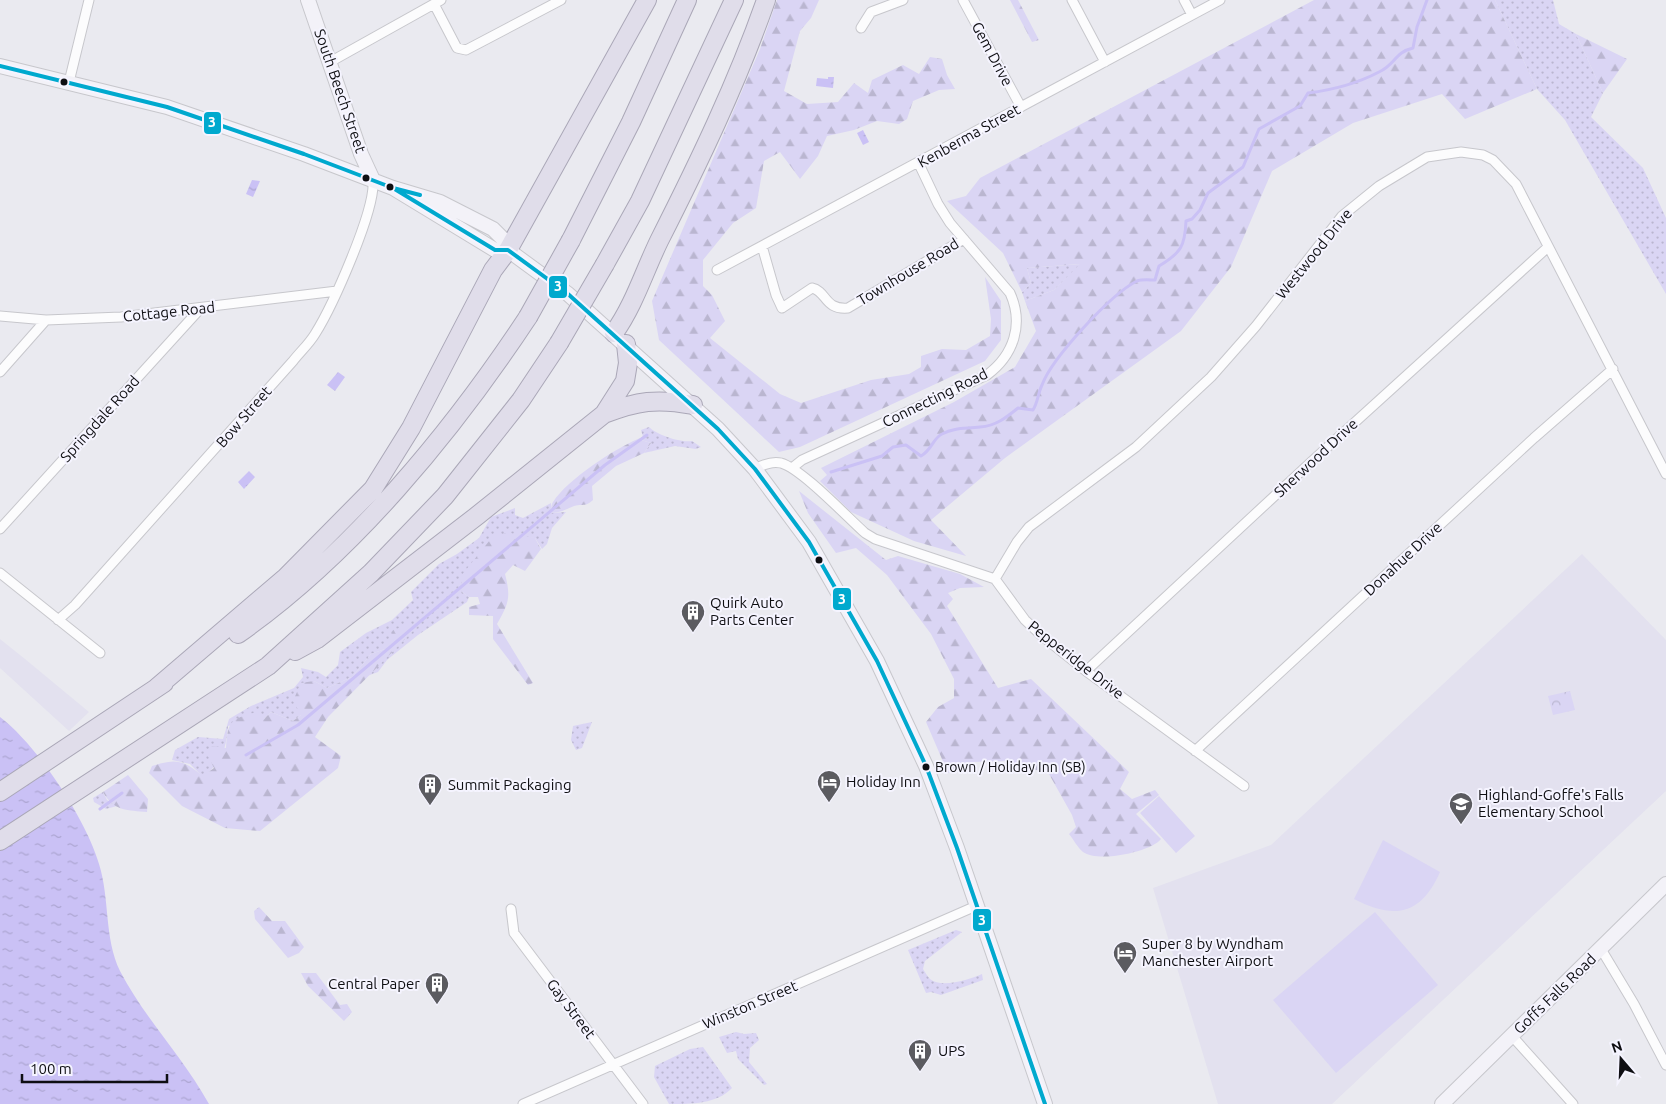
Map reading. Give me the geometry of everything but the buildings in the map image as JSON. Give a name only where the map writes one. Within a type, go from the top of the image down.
[{"type":"highway","points":[[155,689],[286,577],[373,489],[405,440],[493,270],[508,250],[646,0]]},
{"type":"highway","points":[[0,792],[243,631],[308,577],[350,538],[389,496],[468,405],[528,317],[631,122],[688,0]]},
{"type":"highway","points":[[268,666],[371,573],[445,496],[521,400],[560,343],[640,201],[734,0]]},
{"type":"highway","points":[[0,841],[268,666],[317,639],[478,515],[604,414],[625,381],[628,363],[620,339],[641,278],[714,129],[751,44],[766,0]]},
{"type":"highway","points":[[604,414],[643,401],[661,400],[693,406]]},
{"type":"main road","name":"South Beech Street","points":[[308,0],[361,154],[374,180]]},
{"type":"main road","points":[[0,66],[167,107],[393,188],[440,202],[493,229],[503,239],[508,250],[568,294],[693,406],[755,469],[809,542],[877,661],[926,766],[1045,1104]]},
{"type":"main road","name":"Goffs Falls Road","points":[[1442,1104],[1666,884]]},
{"type":"street","points":[[69,82],[89,0]]},
{"type":"street","points":[[330,62],[437,2],[458,48],[466,50],[561,0]]},
{"type":"street","points":[[861,28],[871,12],[903,0]]},
{"type":"street","name":"Gem Drive","points":[[963,0],[1021,107]]},
{"type":"street","points":[[1072,0],[1105,62]]},
{"type":"street","points":[[1184,0],[1192,15]]},
{"type":"street","name":"Kenberma Street","points":[[718,270],[919,164],[1220,0]]},
{"type":"street","name":"Westwood Drive","points":[[995,579],[1017,542],[1029,527],[1136,447],[1211,377],[1256,326],[1342,216],[1379,186],[1417,162],[1438,154],[1461,152],[1483,155],[1493,160],[1516,184],[1666,474]]},
{"type":"street","name":"Connecting Road","points":[[792,468],[802,460],[987,375],[1004,361],[1016,333],[1017,323],[1014,303],[1004,283],[964,239],[938,204],[919,164]]},
{"type":"street","name":"Bow Street","points":[[58,620],[75,605],[293,362],[315,334],[337,292],[370,207],[374,191],[374,180]]},
{"type":"street","name":"Townhouse Road","points":[[762,246],[776,295],[782,308],[812,288],[818,291],[828,304],[848,308],[964,239]]},
{"type":"street","name":"Sherwood Drive","points":[[1086,671],[1548,247]]},
{"type":"street","name":"Cottage Road","points":[[0,316],[46,320],[121,317],[337,292]]},
{"type":"street","name":"Springdale Road","points":[[0,529],[200,308]]},
{"type":"street","points":[[0,372],[46,320]]},
{"type":"street","name":"Donahue Drive","points":[[1195,751],[1520,451],[1613,369]]},
{"type":"street","points":[[755,469],[769,463],[779,463],[792,468],[865,533],[875,539],[995,579]]},
{"type":"street","points":[[0,573],[100,653]]},
{"type":"street","name":"Pepperidge Drive","points":[[995,579],[1025,620],[1086,671],[1244,786]]},
{"type":"street","name":"Winston Street","points":[[523,1104],[976,906]]},
{"type":"street","name":"Gay Street","points":[[510,909],[514,933],[643,1104]]},
{"type":"street","points":[[1601,949],[1634,1004],[1666,1065]]},
{"type":"street","points":[[1512,1036],[1573,1104]]},
{"type":"shaded area","name":"Highland-Goffe's Falls Elementary School","points":[[1582,554],[1666,640],[1666,791],[1332,1104],[1218,1104],[1153,888],[1271,845]]},
{"type":"shaded area","points":[[0,639],[89,712],[69,731],[0,668]]},
{"type":"green space","points":[[777,0],[819,0],[811,18],[800,31],[784,91],[807,104],[838,102],[854,83],[868,93],[872,80],[903,65],[919,74],[930,57],[942,59],[947,75],[955,89],[939,90],[913,101],[907,119],[899,124],[877,121],[854,130],[827,136],[818,156],[800,179],[780,152],[764,161],[756,208],[733,223],[703,260],[703,286],[712,295],[725,321],[710,338],[780,394],[801,403],[871,380],[909,374],[921,367],[921,356],[942,349],[966,350],[990,336],[991,319],[985,277],[1001,301],[1001,340],[985,361],[800,447],[779,452],[659,340],[652,301],[760,49]]},
{"type":"green space","points":[[1010,0],[1018,0],[1039,40],[1032,42]]},
{"type":"green space","points":[[1314,0],[1495,0],[1537,89],[1465,119],[1442,94],[1353,123],[1272,171],[1231,267],[1181,331],[1005,458],[931,520],[966,556],[914,541],[851,512],[820,481],[827,475],[821,468],[954,402],[1015,367],[1036,331],[1025,301],[1054,290],[1080,264],[1027,268],[1031,283],[1022,292],[1003,253],[947,201],[966,196],[980,178]]},
{"type":"green space","points":[[1495,0],[1553,0],[1559,24],[1576,34],[1603,93],[1591,117],[1643,168],[1666,218],[1666,294],[1565,120],[1537,89]]},
{"type":"green space","points":[[1576,34],[1627,59],[1603,93]]},
{"type":"green space","points":[[1081,264],[1054,290],[1025,301],[1022,292],[1031,283],[1027,268]]},
{"type":"green space","points":[[649,427],[676,440],[692,441],[701,447],[696,449],[675,446],[644,453],[651,443],[638,439],[643,437],[641,430]]},
{"type":"green space","points":[[638,439],[651,443],[644,453],[616,466],[592,486],[593,500],[585,505],[577,505],[551,513],[553,502],[569,484],[604,458]]},
{"type":"green space","points":[[799,491],[886,560],[898,556],[960,574],[984,587],[960,588],[948,593],[953,599],[947,606],[998,688],[1031,679],[1129,772],[1120,789],[1132,799],[1155,790],[1159,795],[1136,814],[1161,839],[1155,844],[1136,852],[1112,856],[1090,855],[1081,850],[1069,834],[1076,827],[1072,815],[1049,774],[1008,761],[971,762],[948,773],[926,722],[938,707],[954,698],[954,679],[931,634],[887,575],[856,548],[836,553],[808,513]]},
{"type":"green space","points":[[551,503],[551,513],[566,512],[552,528],[547,544],[542,549],[535,538],[494,536],[484,549],[462,592],[469,597],[467,602],[418,635],[387,660],[378,672],[367,676],[383,660],[385,649],[371,654],[352,677],[327,688],[314,681],[301,715],[293,721],[271,712],[264,719],[228,726],[222,755],[215,766],[203,777],[190,764],[172,760],[175,750],[198,737],[223,739],[229,719],[251,706],[294,688],[303,677],[301,668],[318,672],[326,677],[338,665],[340,652],[366,633],[392,620],[413,600],[411,592],[439,564],[479,538],[491,517],[515,508],[515,515],[523,518]]},
{"type":"green space","points":[[510,533],[535,538],[541,549],[525,571],[513,565],[505,574],[508,600],[497,624],[533,683],[528,685],[493,639],[493,616],[469,615],[469,607],[480,604],[478,597],[469,597],[462,592],[461,576],[494,535]]},
{"type":"green space","points":[[411,624],[418,626],[328,717],[315,737],[341,756],[338,768],[260,831],[225,828],[182,806],[149,773],[152,766],[174,761],[185,764],[203,776],[214,768],[207,754],[212,746],[226,748],[228,732],[232,722],[256,712],[264,719],[271,712],[293,721],[301,715],[293,701],[301,683],[314,681],[327,688],[352,677],[371,654],[385,649],[393,630]]},
{"type":"green space","points":[[1570,691],[1575,710],[1553,715],[1548,696]]},
{"type":"green space","points":[[592,722],[582,748],[576,750],[571,740],[573,726]]},
{"type":"green space","points":[[128,775],[148,799],[147,812],[117,807],[107,799],[103,792]]},
{"type":"green space","points":[[103,792],[107,800],[117,806],[106,809],[94,802],[93,798]]},
{"type":"green space","points":[[1159,796],[1195,836],[1176,853],[1140,813]]},
{"type":"green space","points":[[1383,840],[1440,872],[1433,886],[1424,897],[1415,905],[1405,910],[1382,910],[1354,899]]},
{"type":"green space","points":[[259,907],[272,921],[285,921],[304,947],[299,953],[288,958],[255,919],[254,911]]},
{"type":"green space","points":[[1375,912],[1438,985],[1336,1073],[1273,1000]]},
{"type":"green space","points":[[956,930],[962,932],[925,961],[923,969],[930,979],[935,982],[956,982],[982,974],[983,980],[941,995],[931,992],[926,993],[908,950]]},
{"type":"green space","points":[[301,973],[316,973],[340,1005],[347,1004],[352,1012],[344,1021],[308,986]]},
{"type":"green space","points":[[736,1032],[744,1034],[756,1033],[759,1040],[750,1048],[749,1062],[767,1084],[764,1085],[738,1059],[736,1051],[727,1053],[719,1037]]},
{"type":"green space","points":[[703,1047],[732,1088],[712,1100],[669,1104],[654,1077],[655,1066],[690,1049]]},
{"type":"water","points":[[828,77],[834,77],[833,88],[816,86],[817,78],[828,79]]},
{"type":"water","points":[[863,130],[869,142],[863,145],[857,133]]},
{"type":"water","points":[[252,180],[260,181],[253,197],[246,194]]},
{"type":"water","points":[[338,372],[345,377],[335,391],[327,385]]},
{"type":"water","points":[[249,471],[255,477],[244,489],[238,482]]},
{"type":"water","points":[[0,717],[29,745],[72,805],[93,846],[99,864],[105,891],[109,932],[120,971],[130,989],[188,1070],[209,1104],[0,1104]]},
{"type":"waterway","points":[[831,472],[882,456],[893,447],[906,445],[921,456],[928,451],[936,438],[947,432],[956,429],[991,425],[1005,418],[1018,408],[1033,410],[1048,373],[1057,359],[1098,312],[1137,281],[1155,280],[1159,266],[1177,253],[1183,243],[1186,221],[1192,219],[1200,210],[1208,193],[1243,167],[1259,129],[1300,106],[1308,93],[1345,86],[1362,80],[1389,66],[1402,52],[1413,48],[1417,27],[1427,0]]},
{"type":"waterway","points":[[246,755],[298,725],[605,465],[647,435]]},
{"type":"waterway","points":[[100,809],[122,793]]},
{"type":"transit line","name":"3","points":[[0,66],[167,107],[304,154],[393,188],[420,195]]},
{"type":"transit line","name":"3","points":[[393,188],[495,250],[508,250],[568,294],[718,429],[755,469],[809,542],[877,661],[926,766],[957,848],[1045,1104]]},
{"type":"place","name":"Quirk Auto Parts Center","points":[[693,633]]},
{"type":"place","name":"Brown / Holiday Inn (SB)","points":[[926,767]]},
{"type":"place","name":"Holiday Inn","points":[[829,803]]},
{"type":"place","name":"Summit Packaging","points":[[430,806]]},
{"type":"place","name":"Highland-Goffe's Falls Elementary School","points":[[1461,825]]},
{"type":"place","name":"Super 8 by Wyndham Manchester Airport","points":[[1125,974]]},
{"type":"place","name":"Central Paper","points":[[437,1005]]},
{"type":"place","name":"UPS","points":[[920,1072]]}]
